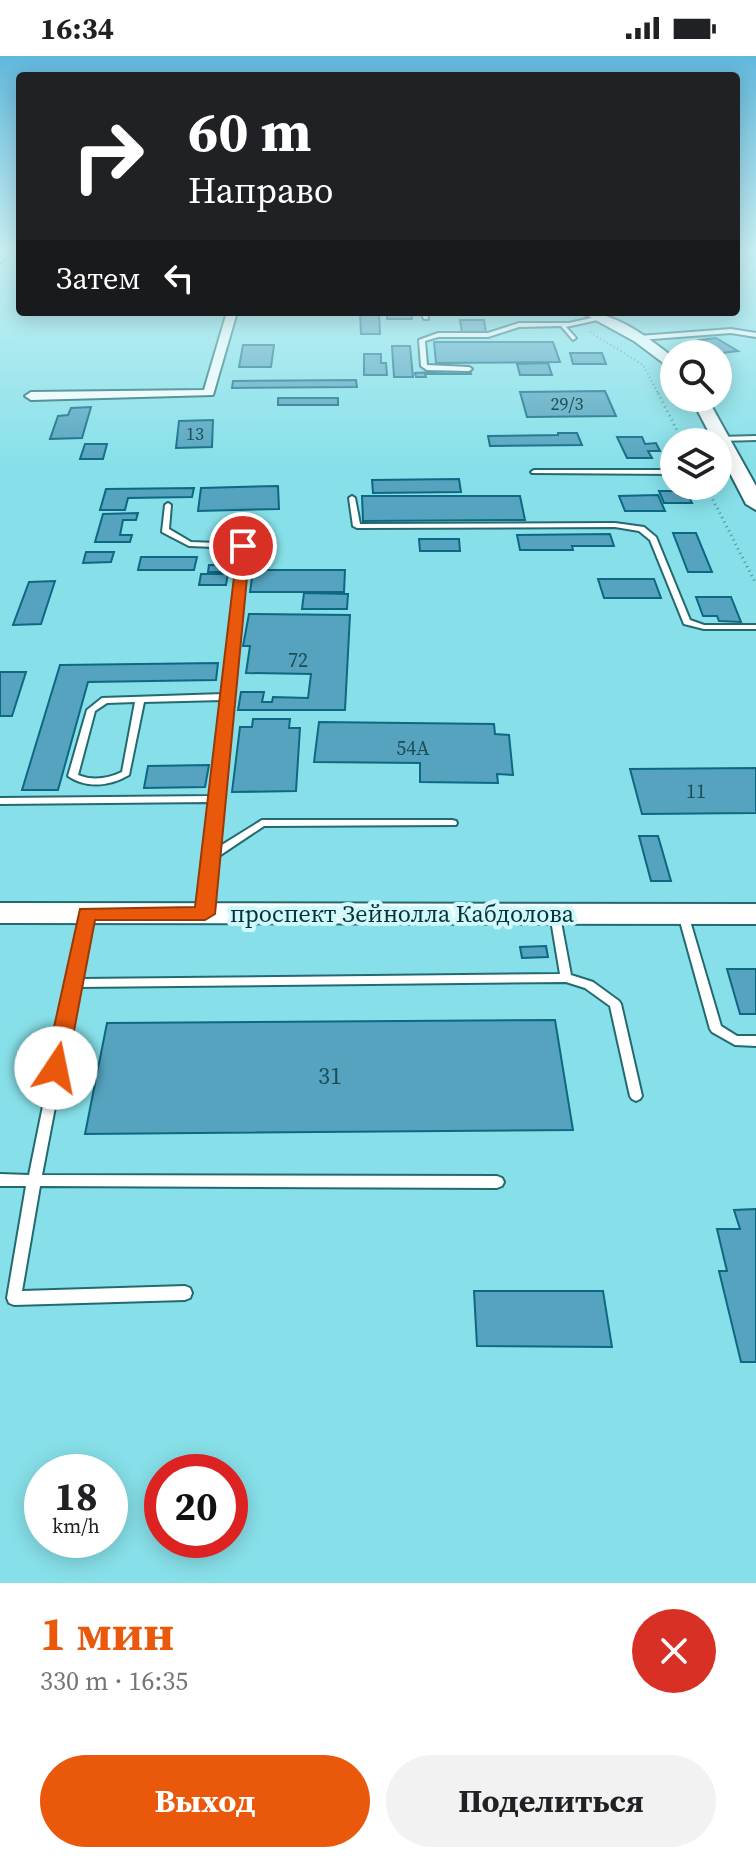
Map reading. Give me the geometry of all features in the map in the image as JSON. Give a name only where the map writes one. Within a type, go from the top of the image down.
[{"type":"street","points":[[31,396],[209,393],[229,321]]},
{"type":"street","points":[[606,321],[639,338],[660,355]]},
{"type":"street","points":[[732,462],[756,504]]},
{"type":"street","name":"проспект Зейнолла Кабдолова","points":[[0,913],[756,914]]},
{"type":"lane","points":[[573,338],[563,326],[575,321]]},
{"type":"lane","points":[[469,369],[427,368],[424,366],[422,340],[438,335],[488,335],[519,325],[570,323]]},
{"type":"lane","points":[[639,338],[731,331],[756,335]]},
{"type":"lane","points":[[732,439],[756,438]]},
{"type":"lane","points":[[534,472],[660,472]]},
{"type":"lane","points":[[732,472],[738,472]]},
{"type":"lane","points":[[352,498],[357,526],[615,525],[641,529],[653,539],[687,622],[704,627],[756,627]]},
{"type":"lane","points":[[168,505],[165,530],[189,544],[243,546],[205,914]]},
{"type":"lane","points":[[140,700],[126,773],[112,781],[82,781],[73,776],[91,710],[105,700],[227,697]]},
{"type":"lane","points":[[0,801],[217,799]]},
{"type":"lane","points":[[210,857],[262,823],[452,823]]},
{"type":"lane","points":[[87,914],[14,1298],[185,1293]]},
{"type":"lane","points":[[555,914],[566,978]]},
{"type":"lane","points":[[683,914],[716,1029],[735,1040],[756,1041]]},
{"type":"lane","points":[[73,983],[566,978],[589,985],[615,1004],[636,1096]]},
{"type":"lane","points":[[0,1180],[497,1182]]},
{"type":"path","points":[[570,323],[643,365],[676,428]]},
{"type":"path","points":[[713,500],[756,584]]},
{"type":"building","points":[[360,321],[379,321],[380,334],[361,334]]},
{"type":"building","points":[[460,321],[484,321],[486,333],[462,333]]},
{"type":"building","points":[[434,342],[553,342],[560,362],[436,363]]},
{"type":"building","points":[[243,345],[274,345],[271,367],[239,367]]},
{"type":"building","points":[[392,346],[410,346],[413,377],[394,377]]},
{"type":"building","points":[[570,353],[602,353],[606,364],[573,364]]},
{"type":"building","points":[[364,354],[381,354],[381,363],[386,363],[387,375],[364,375]]},
{"type":"building","points":[[548,363],[552,375],[520,375],[517,364]]},
{"type":"building","points":[[470,370],[471,374],[425,374],[426,377],[416,377],[415,373]]},
{"type":"building","points":[[356,380],[357,387],[232,388],[233,381]]},
{"type":"building","points":[[605,391],[616,416],[527,417],[520,392]]},
{"type":"building","points":[[278,398],[338,398],[338,405],[278,405]]},
{"type":"building","points":[[91,407],[82,438],[50,439],[58,416],[68,415],[71,408]]},
{"type":"building","points":[[213,420],[212,447],[176,448],[179,421]]},
{"type":"building","points":[[577,433],[582,445],[490,446],[488,436],[558,435]]},
{"type":"building","points":[[617,437],[642,437],[645,444],[656,443],[660,451],[648,451],[652,458],[627,458]]},
{"type":"building","points":[[85,444],[107,444],[103,459],[80,459]]},
{"type":"building","points":[[459,479],[461,492],[373,493],[372,480]]},
{"type":"building","points":[[278,486],[279,509],[198,511],[201,488]]},
{"type":"building","points":[[194,488],[192,497],[128,498],[125,510],[100,510],[106,489]]},
{"type":"building","points":[[658,495],[665,511],[625,511],[619,496]]},
{"type":"building","points":[[362,496],[520,496],[525,520],[363,521]]},
{"type":"building","points":[[663,500],[690,500],[692,503],[664,503]]},
{"type":"building","points":[[138,513],[136,520],[123,520],[120,535],[132,535],[130,542],[95,542],[103,514]]},
{"type":"building","points":[[673,533],[696,533],[712,572],[688,572]]},
{"type":"building","points":[[610,534],[614,546],[572,546],[573,550],[520,550],[517,535]]},
{"type":"building","points":[[419,539],[459,539],[460,551],[420,551]]},
{"type":"building","points":[[86,552],[114,552],[111,562],[83,563]]},
{"type":"building","points":[[141,557],[197,557],[194,570],[138,570]]},
{"type":"building","points":[[209,565],[232,565],[231,572],[208,572]]},
{"type":"building","points":[[253,570],[345,570],[344,592],[250,592]]},
{"type":"building","points":[[201,574],[228,574],[226,585],[199,585]]},
{"type":"building","points":[[598,579],[654,579],[661,598],[604,598]]},
{"type":"building","points":[[55,581],[41,624],[13,625],[29,582]]},
{"type":"building","points":[[304,593],[348,594],[347,609],[302,609]]},
{"type":"building","points":[[696,597],[731,597],[741,622],[719,621],[717,616],[703,616]]},
{"type":"building","points":[[249,614],[350,615],[345,710],[238,710],[241,692],[264,692],[262,702],[272,702],[273,697],[308,698],[311,674],[246,673],[250,646],[243,646]]},
{"type":"building","points":[[218,663],[216,680],[88,682],[58,790],[22,790],[60,665]]},
{"type":"building","points":[[0,672],[26,672],[12,716],[0,716]]},
{"type":"building","points":[[253,719],[290,719],[289,728],[300,728],[296,791],[232,792],[240,727],[252,727]]},
{"type":"building","points":[[319,722],[494,724],[495,734],[509,735],[513,775],[497,774],[498,783],[420,782],[420,763],[314,762]]},
{"type":"building","points":[[209,765],[205,787],[144,788],[148,766]]},
{"type":"building","points":[[756,768],[756,813],[642,814],[630,769]]},
{"type":"building","points":[[639,836],[658,836],[671,881],[651,881]]},
{"type":"building","points":[[546,946],[548,957],[522,958],[520,947]]},
{"type":"building","points":[[727,969],[756,969],[756,1014],[740,1014]]},
{"type":"building","points":[[555,1020],[573,1130],[85,1134],[107,1023]]},
{"type":"building","points":[[756,1209],[756,1362],[741,1362],[719,1271],[727,1271],[717,1229],[740,1229],[734,1210]]},
{"type":"building","points":[[474,1291],[603,1291],[612,1347],[477,1346]]},
{"type":"route","points":[[56,1068],[87,914],[205,914],[243,546]]}]
